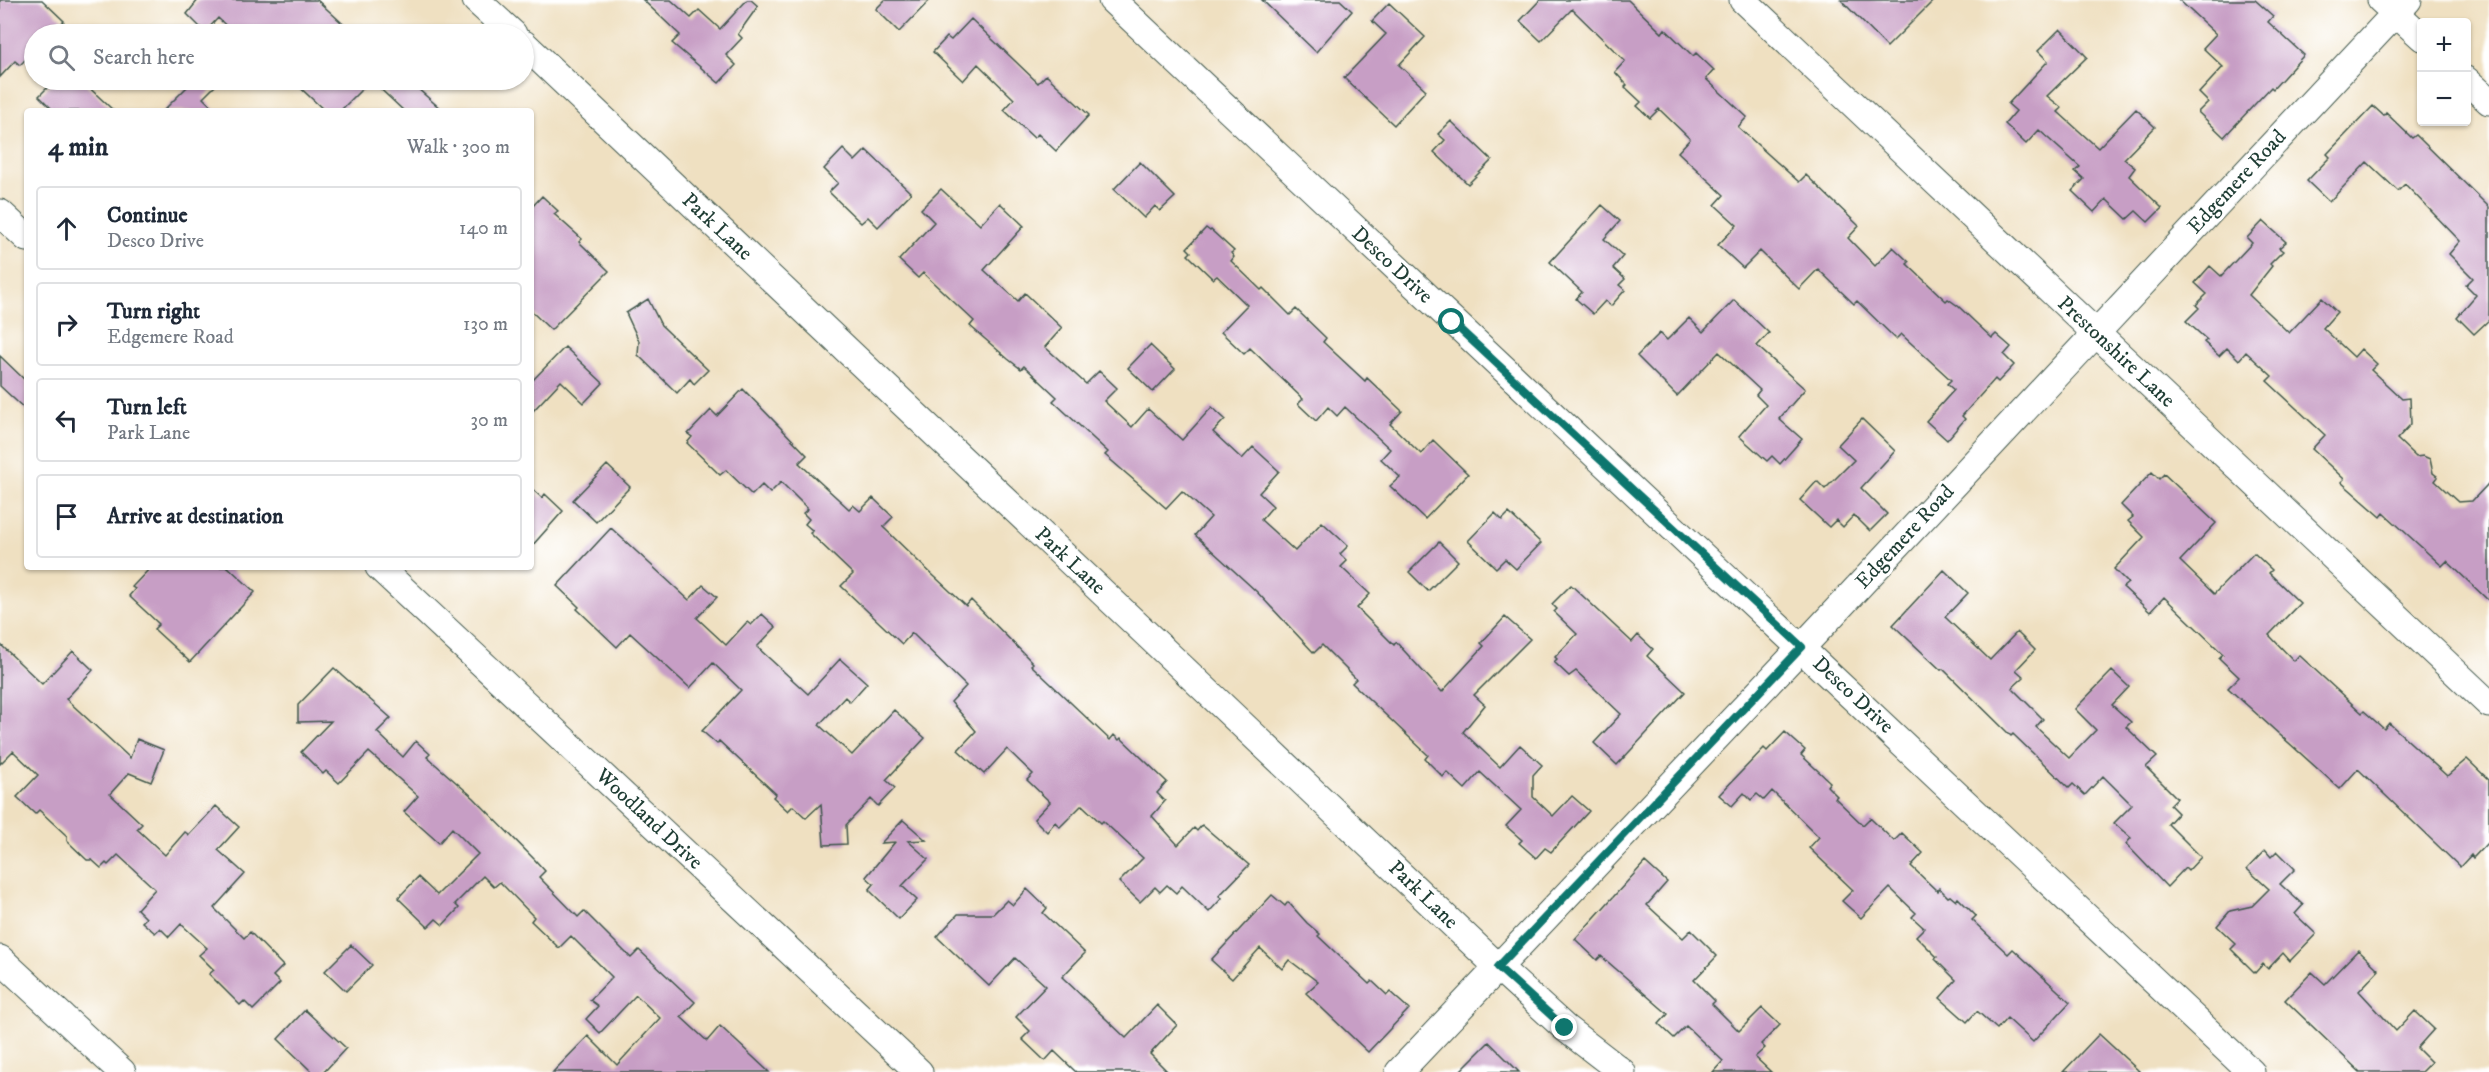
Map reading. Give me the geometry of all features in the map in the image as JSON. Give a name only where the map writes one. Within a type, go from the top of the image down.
[{"type":"street","name":"Desco Drive","points":[[1112,0],[2251,1072]]},
{"type":"street","name":"Prestonshire Lane","points":[[1743,0],[2489,704]]},
{"type":"street","name":"Edgemere Road","points":[[1399,1072],[2096,334],[2395,4]]},
{"type":"street","points":[[2395,4],[2417,32]]},
{"type":"street","points":[[493,5],[506,24]]},
{"type":"street","name":"Park Lane","points":[[534,53],[1498,967],[1565,1028],[1622,1072]]},
{"type":"street","points":[[2471,85],[2489,101]]},
{"type":"street","points":[[0,213],[24,235]]},
{"type":"street","name":"Woodland Drive","points":[[382,570],[919,1072]]},
{"type":"street","points":[[0,959],[122,1072]]},
{"type":"building","points":[[0,0],[42,0],[64,21],[61,24],[24,24],[24,61],[20,65],[15,61],[0,77]]},
{"type":"building","points":[[198,0],[317,0],[343,24],[224,24],[218,18],[212,24],[197,24],[187,14]]},
{"type":"building","points":[[643,0],[671,0],[691,18],[699,10],[720,29],[747,0],[751,0],[758,6],[738,34],[742,38],[726,55],[736,65],[719,83],[672,43],[680,35]]},
{"type":"building","points":[[885,0],[930,0],[899,32],[876,9]]},
{"type":"building","points":[[1262,0],[1340,0],[1352,11],[1316,52]]},
{"type":"building","points":[[1540,0],[1628,0],[1662,33],[1665,29],[1693,56],[1696,53],[1714,70],[1706,79],[1747,117],[1738,127],[1799,182],[1806,175],[1859,226],[1848,238],[1875,266],[1893,247],[1909,262],[1907,264],[1946,301],[1948,299],[1958,306],[1992,338],[1996,334],[2011,347],[2004,355],[2014,365],[1998,382],[1995,379],[1962,416],[1965,419],[1947,440],[1926,421],[1954,390],[1947,384],[1951,380],[1901,334],[1896,339],[1857,301],[1854,304],[1818,269],[1799,289],[1760,251],[1743,268],[1718,245],[1737,225],[1715,205],[1724,195],[1678,152],[1690,139],[1659,109],[1650,118],[1637,106],[1641,102],[1625,87],[1627,85],[1615,72],[1625,61],[1572,9],[1541,41],[1520,21]]},
{"type":"building","points":[[1841,0],[1934,0],[1887,47]]},
{"type":"building","points":[[2179,0],[2255,0],[2273,16],[2268,22],[2304,55],[2224,137],[2198,112],[2208,102],[2199,93],[2223,67],[2203,48],[2216,34]]},
{"type":"building","points":[[1389,3],[1425,37],[1399,65],[1426,90],[1394,125],[1344,78],[1386,34],[1372,21]]},
{"type":"building","points":[[971,19],[1038,83],[1046,75],[1089,115],[1056,151],[1038,134],[1034,138],[1004,110],[1014,99],[978,64],[963,81],[933,52],[947,37],[951,40]]},
{"type":"building","points":[[2060,29],[2087,57],[2047,96],[2062,108],[2058,112],[2098,148],[2136,109],[2155,127],[2124,159],[2135,168],[2129,176],[2162,208],[2148,222],[2136,211],[2127,219],[2106,199],[2094,212],[2072,191],[2084,179],[2075,171],[2080,167],[2039,130],[2026,144],[2005,124],[2016,111],[2008,104],[2048,61],[2038,51]]},
{"type":"building","points":[[45,90],[92,90],[111,108],[51,108],[39,96]]},
{"type":"building","points":[[184,90],[211,90],[203,98],[213,108],[166,108]]},
{"type":"building","points":[[303,90],[361,90],[343,108],[322,108]]},
{"type":"building","points":[[382,90],[419,90],[440,108],[401,108]]},
{"type":"building","points":[[2373,106],[2384,116],[2386,113],[2412,138],[2416,135],[2489,207],[2489,320],[2474,334],[2457,317],[2476,295],[2466,285],[2473,278],[2449,254],[2460,241],[2405,184],[2398,191],[2367,162],[2329,202],[2307,181],[2330,157],[2327,154]]},
{"type":"building","points":[[1451,121],[1492,160],[1468,184],[1434,152],[1445,140],[1438,134]]},
{"type":"building","points":[[843,149],[855,161],[866,150],[911,193],[878,227],[868,217],[861,223],[829,192],[838,183],[824,169]]},
{"type":"building","points":[[1140,162],[1175,197],[1160,211],[1155,206],[1144,218],[1114,189]]},
{"type":"building","points":[[941,189],[980,225],[1000,203],[1024,226],[984,270],[1018,301],[1025,293],[1062,328],[1045,347],[1086,384],[1099,371],[1117,388],[1104,401],[1132,427],[1148,409],[1182,440],[1212,407],[1225,419],[1213,432],[1242,459],[1253,447],[1279,471],[1259,493],[1273,506],[1261,520],[1295,551],[1322,522],[1348,546],[1340,554],[1347,561],[1341,567],[1370,594],[1357,608],[1394,645],[1396,642],[1442,692],[1484,646],[1481,643],[1505,617],[1530,639],[1474,695],[1485,705],[1463,732],[1500,767],[1520,745],[1542,765],[1533,775],[1533,797],[1553,816],[1572,796],[1589,811],[1551,852],[1545,848],[1536,858],[1519,843],[1522,840],[1506,826],[1521,810],[1480,772],[1465,789],[1447,772],[1443,777],[1425,759],[1428,755],[1352,683],[1356,679],[1322,645],[1314,653],[1257,592],[1195,535],[1211,517],[1182,491],[1166,508],[1105,455],[1108,452],[1053,401],[1057,397],[1024,366],[1021,369],[970,326],[974,321],[923,273],[918,278],[899,260],[934,222],[921,209]]},
{"type":"building","points":[[542,196],[558,211],[554,214],[582,239],[579,242],[609,271],[551,330],[534,314],[534,205]]},
{"type":"building","points":[[1602,205],[1620,221],[1604,239],[1623,256],[1613,268],[1625,279],[1619,285],[1625,290],[1611,306],[1605,301],[1593,314],[1576,299],[1582,292],[1550,262]]},
{"type":"building","points":[[2263,221],[2286,242],[2279,248],[2283,251],[2270,264],[2272,266],[2249,295],[2289,333],[2322,298],[2337,312],[2323,328],[2354,357],[2361,349],[2377,364],[2371,370],[2402,399],[2410,398],[2411,424],[2397,439],[2416,457],[2423,456],[2430,459],[2433,473],[2438,477],[2435,481],[2458,502],[2472,501],[2489,483],[2489,601],[2447,561],[2442,566],[2384,513],[2381,517],[2341,482],[2344,479],[2312,449],[2325,435],[2267,381],[2272,376],[2246,352],[2239,360],[2227,348],[2219,356],[2204,342],[2207,340],[2186,321],[2199,308],[2196,305],[2207,294],[2195,283],[2210,266],[2221,276],[2252,243],[2247,238]]},
{"type":"building","points":[[1206,228],[1234,251],[1231,253],[1234,257],[1231,261],[1261,290],[1263,288],[1290,315],[1296,309],[1326,338],[1323,342],[1365,381],[1367,378],[1402,411],[1390,424],[1421,454],[1433,440],[1468,474],[1425,519],[1390,486],[1400,477],[1381,459],[1390,449],[1345,407],[1337,416],[1328,407],[1316,421],[1298,404],[1303,399],[1250,348],[1244,354],[1221,332],[1247,305],[1217,276],[1213,279],[1188,255],[1191,252],[1187,248]]},
{"type":"building","points":[[648,299],[661,325],[708,370],[694,384],[690,379],[677,393],[638,355],[639,341],[626,313]]},
{"type":"building","points":[[1734,300],[1769,333],[1757,346],[1805,389],[1779,419],[1802,439],[1780,464],[1772,456],[1767,461],[1739,436],[1766,405],[1756,395],[1760,390],[1719,352],[1677,396],[1637,356],[1660,333],[1667,340],[1689,318],[1703,332]]},
{"type":"building","points":[[1150,345],[1175,369],[1153,392],[1128,368]]},
{"type":"building","points":[[565,347],[603,383],[584,403],[561,381],[534,410],[534,379]]},
{"type":"building","points":[[0,356],[24,379],[24,408],[0,386]]},
{"type":"building","points":[[743,389],[807,455],[799,463],[849,509],[853,505],[860,511],[873,498],[893,517],[883,527],[920,563],[966,606],[971,600],[1033,663],[1031,665],[1110,740],[1114,735],[1119,740],[1121,738],[1167,782],[1157,793],[1165,801],[1152,816],[1178,845],[1194,828],[1197,831],[1202,825],[1249,865],[1219,896],[1222,898],[1209,912],[1182,886],[1176,893],[1167,885],[1160,892],[1155,887],[1140,902],[1119,882],[1143,858],[1103,821],[1101,823],[1082,805],[1060,827],[1055,822],[1047,832],[1034,819],[1050,802],[1027,780],[1033,774],[1007,749],[984,774],[958,750],[976,731],[951,702],[966,686],[912,633],[902,644],[841,586],[853,574],[810,533],[813,531],[805,524],[809,519],[803,513],[808,509],[781,482],[770,493],[762,485],[752,495],[726,470],[720,475],[687,443],[692,437],[688,434],[711,410],[717,416]]},
{"type":"building","points":[[1862,419],[1895,451],[1861,488],[1887,514],[1870,531],[1854,515],[1843,527],[1836,520],[1829,527],[1800,500],[1817,481],[1825,489],[1854,460],[1838,445]]},
{"type":"building","points":[[607,465],[630,487],[596,522],[573,500]]},
{"type":"building","points":[[2152,472],[2159,479],[2164,474],[2216,523],[2180,561],[2214,594],[2254,553],[2272,570],[2269,573],[2300,603],[2269,635],[2294,661],[2299,655],[2362,713],[2364,711],[2384,729],[2389,723],[2447,776],[2467,759],[2489,780],[2489,841],[2473,858],[2471,855],[2460,867],[2358,769],[2340,789],[2228,688],[2239,677],[2219,658],[2223,654],[2164,597],[2150,612],[2123,587],[2128,583],[2114,569],[2144,537],[2128,521],[2133,517],[2121,505]]},
{"type":"building","points":[[534,491],[542,498],[545,494],[563,511],[534,544]]},
{"type":"building","points":[[1495,513],[1502,520],[1509,513],[1541,543],[1516,569],[1505,559],[1496,568],[1468,541]]},
{"type":"building","points":[[611,528],[689,600],[703,585],[717,597],[697,618],[726,645],[747,622],[751,625],[762,614],[776,627],[757,647],[808,694],[840,659],[867,683],[850,702],[845,697],[819,725],[852,755],[894,710],[925,738],[886,780],[895,788],[878,806],[871,799],[846,825],[847,844],[824,845],[821,804],[806,818],[793,806],[788,811],[773,797],[776,794],[719,741],[717,744],[702,731],[741,690],[713,663],[690,688],[630,633],[617,647],[577,609],[579,607],[557,586]]},
{"type":"building","points":[[1439,542],[1458,561],[1428,591],[1409,572]]},
{"type":"building","points":[[148,570],[231,570],[255,592],[190,662],[154,629],[159,624],[129,596],[135,589],[132,587]]},
{"type":"building","points":[[1944,570],[1968,593],[1945,617],[1990,660],[2017,632],[2035,650],[2016,670],[2024,677],[2012,688],[2043,719],[2036,727],[2069,758],[2096,730],[2075,709],[2112,671],[2129,687],[2112,705],[2131,722],[2126,727],[2157,757],[2146,767],[2177,798],[2170,805],[2178,813],[2168,824],[2201,857],[2188,871],[2185,868],[2167,887],[2126,844],[2131,838],[2114,823],[2132,805],[2103,776],[2085,795],[2073,784],[2069,788],[1893,625]]},
{"type":"building","points":[[1571,585],[1632,642],[1638,635],[1653,649],[1647,656],[1685,692],[1617,765],[1594,743],[1621,714],[1576,671],[1569,676],[1554,662],[1557,659],[1555,657],[1577,634],[1554,612],[1557,609],[1552,604]]},
{"type":"building","points":[[0,644],[42,684],[73,651],[93,670],[66,699],[130,758],[137,739],[164,750],[151,782],[129,773],[110,794],[142,824],[137,829],[165,855],[185,832],[189,835],[216,806],[239,827],[218,850],[245,874],[214,908],[244,938],[250,932],[283,966],[273,976],[280,983],[253,1010],[244,1001],[240,1005],[209,974],[214,970],[199,955],[207,948],[181,924],[169,937],[160,928],[155,933],[142,922],[146,918],[137,909],[155,889],[118,855],[108,865],[106,863],[101,868],[92,860],[87,860],[67,841],[67,836],[39,810],[35,814],[17,797],[38,775],[13,751],[0,764]]},
{"type":"building","points":[[334,668],[391,718],[377,732],[403,757],[416,741],[430,754],[427,757],[474,798],[535,860],[545,871],[539,877],[578,917],[584,911],[631,958],[639,950],[695,1002],[681,1017],[707,1041],[720,1026],[769,1072],[553,1072],[588,1036],[617,1065],[660,1018],[636,995],[600,1033],[586,1019],[598,1006],[590,1000],[612,977],[571,936],[559,948],[531,921],[534,917],[500,882],[494,887],[483,876],[455,904],[459,908],[443,925],[436,919],[428,927],[398,898],[418,877],[437,895],[478,854],[452,828],[439,843],[404,812],[418,796],[369,752],[339,783],[326,771],[323,774],[301,752],[331,721],[298,722],[298,705]]},
{"type":"building","points":[[1785,732],[1805,750],[1801,755],[1830,782],[1827,786],[1837,796],[1835,798],[1863,825],[1870,818],[1894,841],[1902,833],[1923,853],[1911,866],[1937,891],[1939,888],[1956,901],[1958,898],[1976,916],[1972,920],[2008,954],[2013,949],[2070,1002],[2033,1042],[2007,1018],[1997,1029],[1977,1011],[1967,1022],[1940,998],[1956,980],[1916,936],[1924,928],[1912,917],[1916,913],[1890,888],[1861,918],[1842,901],[1853,890],[1809,848],[1819,837],[1772,791],[1764,800],[1757,794],[1751,800],[1744,793],[1732,806],[1719,795],[1764,748],[1767,751]]},
{"type":"building","points":[[903,820],[926,840],[908,841],[928,859],[902,886],[917,900],[899,919],[869,890],[874,884],[866,877],[895,842],[881,843]]},
{"type":"building","points":[[2265,850],[2271,857],[2277,851],[2295,869],[2280,884],[2303,905],[2295,914],[2316,934],[2290,961],[2283,953],[2268,969],[2263,964],[2255,973],[2231,949],[2236,944],[2217,926],[2230,911],[2252,906],[2269,889],[2247,869]]},
{"type":"building","points":[[1645,862],[1667,882],[1647,905],[1683,938],[1691,930],[1717,956],[1694,980],[1715,1001],[1712,1004],[1739,1031],[1762,1008],[1780,1025],[1761,1044],[1765,1048],[1755,1057],[1771,1072],[1713,1072],[1723,1061],[1686,1026],[1674,1038],[1659,1024],[1668,1014],[1601,956],[1597,960],[1575,939]]},
{"type":"building","points":[[1027,889],[1047,908],[1043,913],[1085,953],[1062,977],[1126,1038],[1157,1005],[1177,1025],[1150,1054],[1168,1072],[1076,1072],[1054,1051],[1045,1061],[1022,1039],[1030,1031],[1016,1017],[1046,986],[1015,958],[989,986],[937,937],[958,914],[993,914],[1007,900],[1013,905]]},
{"type":"building","points":[[1272,895],[1285,906],[1288,902],[1320,934],[1318,936],[1369,984],[1372,981],[1387,995],[1390,992],[1409,1009],[1368,1052],[1306,993],[1318,982],[1289,960],[1282,969],[1260,948],[1232,979],[1211,960]]},
{"type":"building","points":[[351,945],[372,965],[346,991],[325,971]]},
{"type":"building","points":[[2358,950],[2379,970],[2359,991],[2396,1031],[2415,1011],[2434,1029],[2417,1048],[2431,1062],[2421,1072],[2360,1072],[2285,1000],[2312,972],[2325,984]]},
{"type":"building","points":[[305,1010],[346,1048],[324,1072],[312,1072],[278,1039]]},
{"type":"building","points":[[2099,1034],[2140,1072],[2063,1072]]},
{"type":"building","points":[[1489,1042],[1519,1072],[1459,1072]]},
{"type":"route","points":[[1452,322],[1802,647],[1498,967],[1565,1028]]}]
